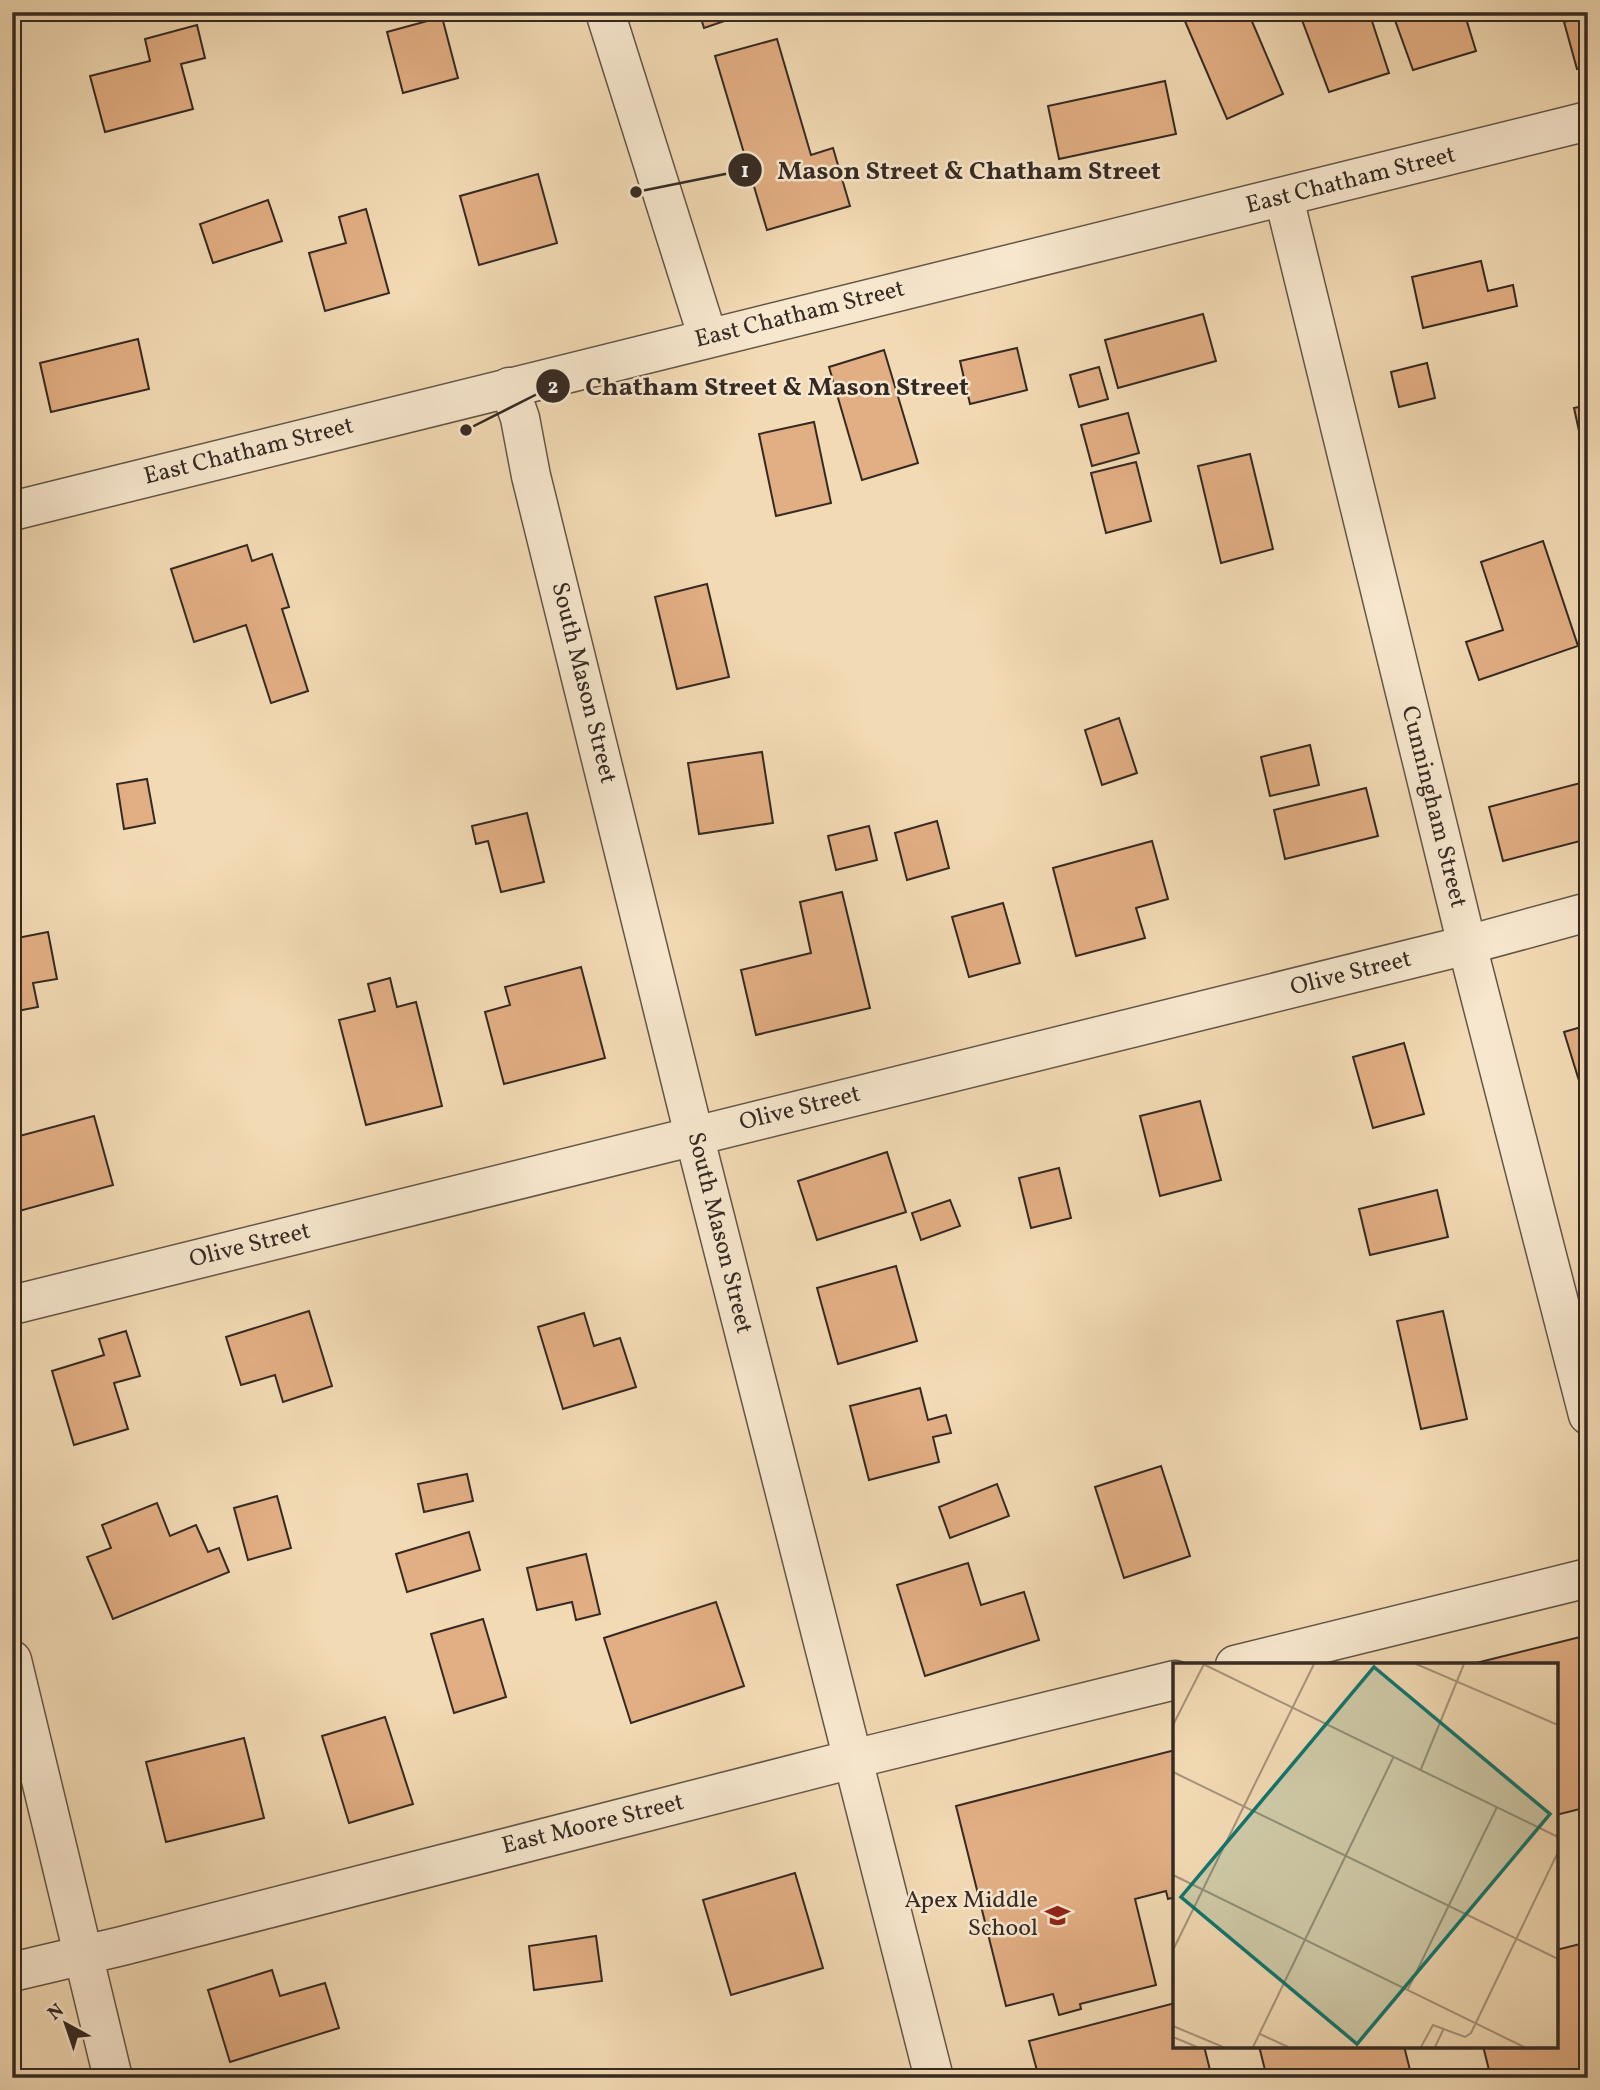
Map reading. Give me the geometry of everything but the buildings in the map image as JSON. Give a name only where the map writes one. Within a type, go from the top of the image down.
[{"type":"street","points":[[605,12],[708,338]]},
{"type":"street","name":"East Chatham Street","points":[[12,511],[1588,121]]},
{"type":"street","name":"Cunningham Street","points":[[1283,198],[1467,945],[1588,1415]]},
{"type":"street","name":"South Mason Street","points":[[509,387],[520,418],[531,477],[694,1135],[934,2078]]},
{"type":"street","name":"Olive Street","points":[[12,1305],[1467,945],[1588,912]]},
{"type":"street","points":[[1244,1663],[1588,1578]]},
{"type":"street","points":[[12,1660],[113,2078]]},
{"type":"street","name":"East Moore Street","points":[[12,1972],[1173,1680]]},
{"type":"place","name":"Mason Street & Chatham Street","points":[[636,192]]},
{"type":"place","name":"Chatham Street & Mason Street","points":[[466,430]]},
{"type":"place","name":"Apex Middle School","points":[[1058,1915]]}]
